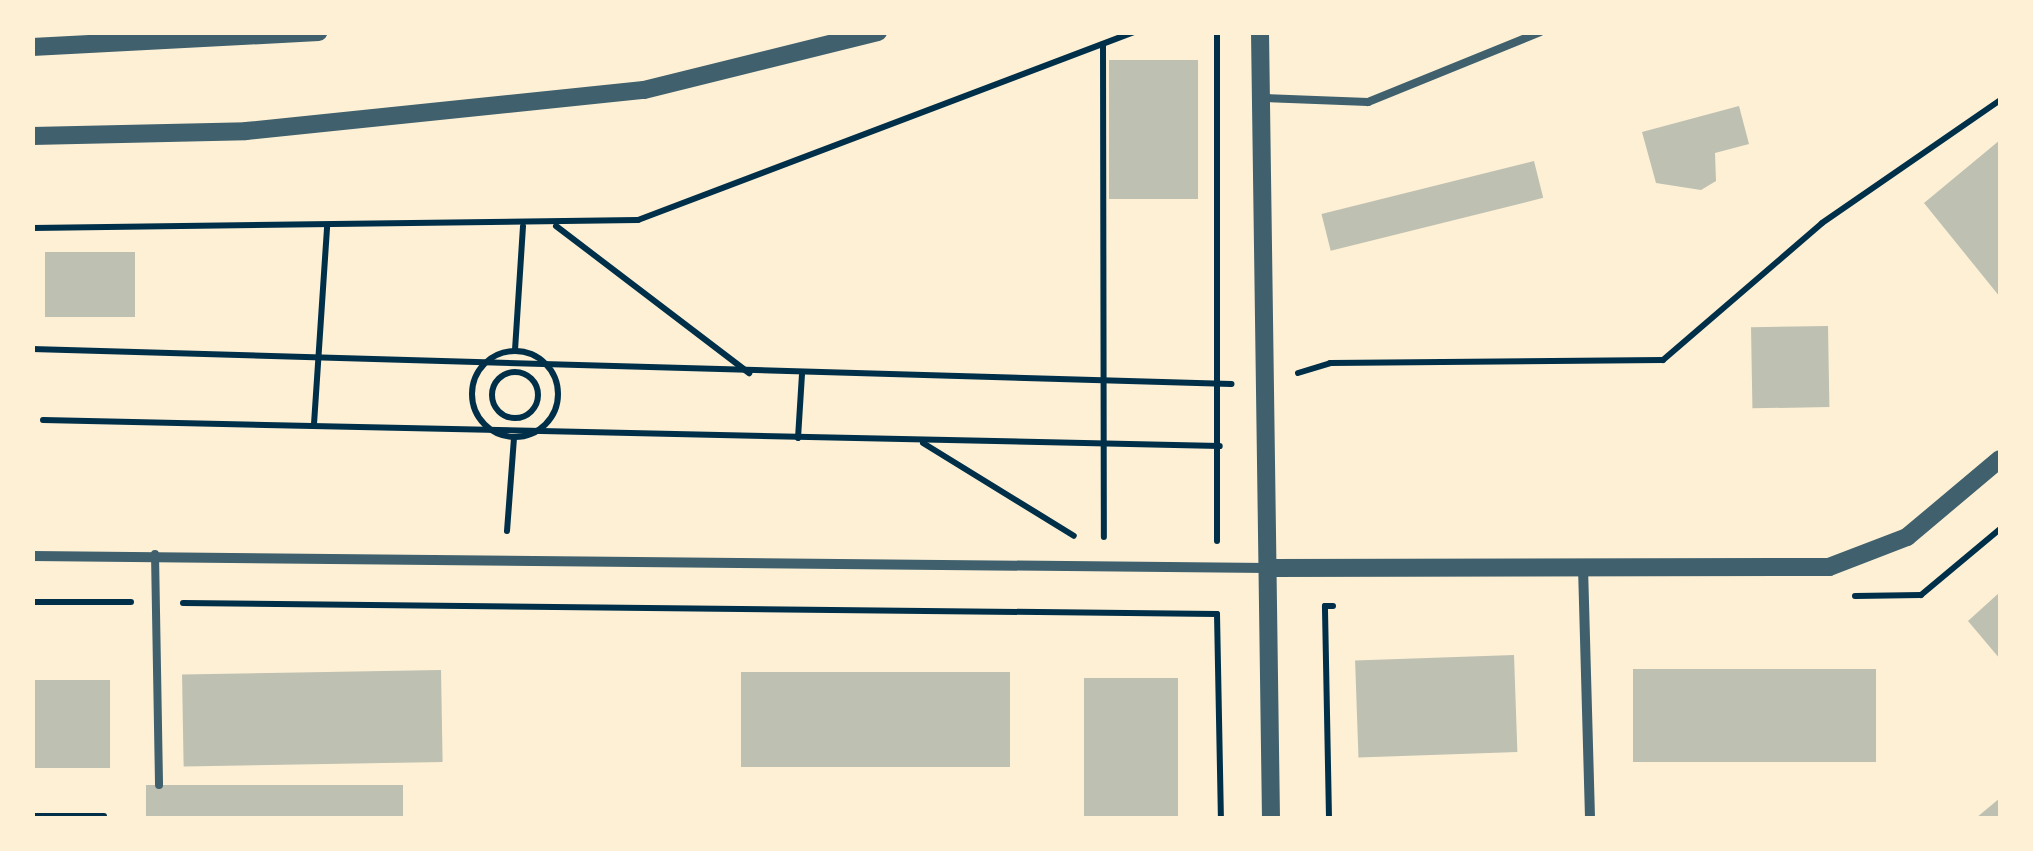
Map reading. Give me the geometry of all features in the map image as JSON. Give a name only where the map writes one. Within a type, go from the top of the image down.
[{"type":"street","points":[[32,48],[319,32]]},
{"type":"street","points":[[32,136],[246,132],[644,90],[878,32]]},
{"type":"street","points":[[1260,32],[1268,382],[1271,818]]},
{"type":"street","points":[[32,556],[506,554],[1269,568],[1829,566],[1906,537],[2000,459]]},
{"type":"street","points":[[1582,567],[1590,818]]},
{"type":"lane","points":[[1264,98],[1368,102],[1540,32]]},
{"type":"lane","points":[[155,554],[159,785]]},
{"type":"path","points":[[32,228],[523,226],[638,220],[1134,32]]},
{"type":"path","points":[[1217,32],[1222,385],[1218,567]]},
{"type":"path","points":[[1103,44],[1104,554]]},
{"type":"path","points":[[32,349],[1222,385],[1268,382],[1330,363],[1663,360],[1822,223],[2000,100]]},
{"type":"path","points":[[556,225],[749,373]]},
{"type":"path","points":[[515,350],[523,226]]},
{"type":"path","points":[[314,424],[327,227]]},
{"type":"path","points":[[515,350],[550,367],[559,400],[540,430],[514,438],[488,430],[472,393],[483,364],[515,350]]},
{"type":"path","points":[[514,371],[530,377],[538,396],[513,418],[500,412],[492,390],[514,371]]},
{"type":"path","points":[[798,439],[802,375]]},
{"type":"path","points":[[44,420],[1220,446]]},
{"type":"path","points":[[506,554],[514,438]]},
{"type":"path","points":[[922,442],[1087,544]]},
{"type":"path","points":[[32,602],[1217,614],[1220,818]]},
{"type":"path","points":[[32,816],[104,816]]},
{"type":"building","points":[[1109,60],[1198,60],[1198,199],[1109,199]]},
{"type":"building","points":[[1739,106],[1749,144],[1715,153],[1716,181],[1701,190],[1656,183],[1642,132]]},
{"type":"building","points":[[2000,140],[2000,297],[1924,203]]},
{"type":"building","points":[[1534,161],[1543,198],[1331,251],[1322,214]]},
{"type":"building","points":[[45,252],[135,252],[135,317],[45,317]]},
{"type":"building","points":[[1828,326],[1829,407],[1752,408],[1751,327]]},
{"type":"building","points":[[2000,592],[2000,659],[1968,621]]},
{"type":"building","points":[[1514,655],[1517,752],[1358,757],[1355,661]]},
{"type":"building","points":[[1633,669],[1876,669],[1876,762],[1633,762]]},
{"type":"building","points":[[441,670],[443,762],[184,767],[182,675]]},
{"type":"building","points":[[741,672],[1010,672],[1010,767],[741,767]]},
{"type":"building","points":[[1084,678],[1178,678],[1178,818],[1084,818]]},
{"type":"building","points":[[32,680],[110,680],[110,768],[32,768]]},
{"type":"building","points":[[146,785],[403,785],[403,818],[146,818]]},
{"type":"building","points":[[2000,798],[2000,818],[1976,818]]}]
